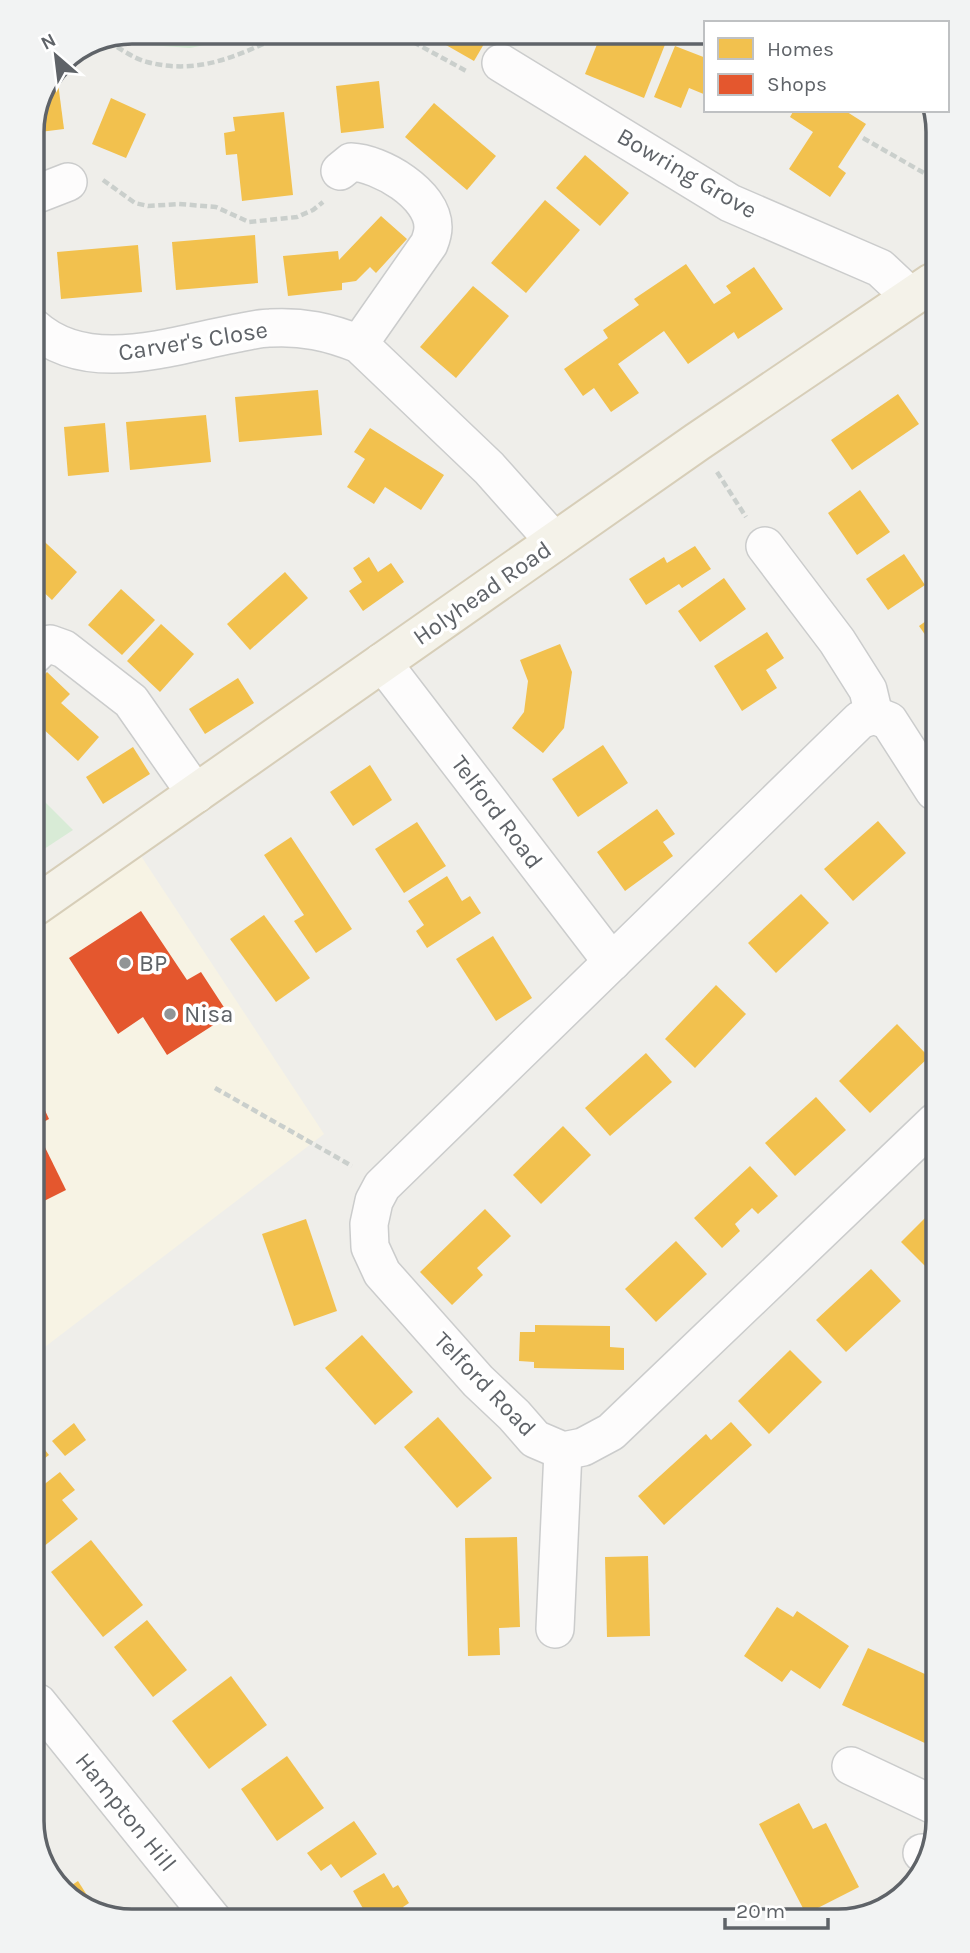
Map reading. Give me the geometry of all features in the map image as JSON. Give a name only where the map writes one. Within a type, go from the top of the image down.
[{"type":"main road","name":"Holyhead Road","points":[[44,900],[697,442],[921,290]]},
{"type":"street","name":"Bowring Grove","points":[[501,63],[730,203],[880,268],[921,290]]},
{"type":"street","points":[[340,171],[351,162],[359,162],[404,182],[430,213],[433,227],[429,244],[359,344]]},
{"type":"street","points":[[44,191],[68,182]]},
{"type":"street","name":"Carver's Close","points":[[44,334],[58,344],[86,352],[112,355],[137,353],[267,328],[301,328],[331,333],[359,344],[489,468],[555,542]]},
{"type":"street","points":[[765,546],[837,640],[868,690],[874,715],[889,721],[926,779]]},
{"type":"street","points":[[44,647],[50,645],[64,649],[131,701],[196,794]]},
{"type":"street","name":"Telford Road","points":[[382,662],[612,962]]},
{"type":"street","name":"Telford Road","points":[[874,715],[860,720],[382,1186],[374,1201],[369,1224],[370,1247],[382,1273],[478,1381],[535,1439],[563,1451],[583,1447],[611,1432],[926,1131]]},
{"type":"street","points":[[555,1629],[563,1451]]},
{"type":"street","name":"Hampton Hill","points":[[44,1710],[204,1909]]},
{"type":"street","points":[[851,1766],[926,1801]]},
{"type":"path","points":[[116,46],[145,62],[189,68],[237,55],[262,44]]},
{"type":"path","points":[[863,138],[926,174]]},
{"type":"path","points":[[68,182],[90,177],[101,179],[135,204],[216,206],[249,222],[297,217],[313,210],[326,200],[340,171]]},
{"type":"path","points":[[697,442],[765,546]]},
{"type":"path","points":[[215,1088],[325,1150],[382,1186]]},
{"type":"shaded area","points":[[139,853],[324,1134],[44,1348],[44,920]]},
{"type":"green space","points":[[137,44],[210,44],[190,48]]},
{"type":"green space","points":[[44,801],[73,830],[44,849]]},
{"type":"building: Homes","points":[[444,44],[484,44],[474,61]]},
{"type":"building: Homes","points":[[597,44],[665,44],[644,98],[585,74]]},
{"type":"building: Homes","points":[[675,46],[704,57],[704,94],[689,88],[681,108],[654,97]]},
{"type":"building: Homes","points":[[379,81],[384,128],[341,133],[336,86]]},
{"type":"building: Homes","points":[[54,91],[59,91],[64,129],[44,132],[47,109]]},
{"type":"building: Homes","points":[[111,98],[146,114],[126,158],[92,144]]},
{"type":"building: Homes","points":[[434,103],[496,156],[467,190],[405,137]]},
{"type":"building: Homes","points":[[284,112],[293,195],[242,201],[237,154],[226,155],[224,133],[235,131],[233,117]]},
{"type":"building: Homes","points":[[793,112],[847,112],[866,124],[838,167],[846,173],[830,197],[789,169],[813,132],[790,117]]},
{"type":"building: Homes","points":[[585,155],[629,193],[600,226],[556,188]]},
{"type":"building: Homes","points":[[545,200],[580,230],[526,293],[491,263]]},
{"type":"building: Homes","points":[[381,216],[407,239],[376,273],[370,267],[356,281],[342,283],[342,290],[288,296],[283,256],[338,251],[339,260]]},
{"type":"building: Homes","points":[[255,235],[258,283],[176,290],[172,242]]},
{"type":"building: Homes","points":[[138,245],[142,292],[61,299],[57,252]]},
{"type":"building: Homes","points":[[686,264],[714,304],[731,293],[726,286],[754,267],[783,309],[738,339],[734,332],[688,364],[664,331],[618,364],[639,393],[611,412],[594,388],[583,396],[564,369],[608,338],[603,330],[639,305],[634,299]]},
{"type":"building: Homes","points":[[473,286],[509,316],[456,378],[420,347]]},
{"type":"building: Homes","points":[[318,390],[322,435],[239,442],[235,397]]},
{"type":"building: Homes","points":[[898,394],[919,424],[852,470],[831,440]]},
{"type":"building: Homes","points":[[206,415],[211,462],[130,470],[126,422]]},
{"type":"building: Homes","points":[[105,423],[109,472],[68,476],[64,427]]},
{"type":"building: Homes","points":[[370,428],[444,475],[421,510],[385,487],[374,504],[347,487],[365,459],[354,452]]},
{"type":"building: Homes","points":[[860,490],[890,532],[857,555],[828,513]]},
{"type":"building: Homes","points":[[44,541],[77,572],[52,600],[44,593]]},
{"type":"building: Homes","points":[[695,546],[711,569],[682,588],[679,584],[646,605],[629,579],[664,557],[667,563]]},
{"type":"building: Homes","points":[[904,554],[925,585],[888,610],[866,579]]},
{"type":"building: Homes","points":[[369,557],[378,572],[391,563],[404,582],[363,611],[349,591],[362,582],[353,568]]},
{"type":"building: Homes","points":[[285,572],[308,598],[250,650],[227,624]]},
{"type":"building: Homes","points":[[724,578],[746,609],[700,642],[678,611]]},
{"type":"building: Homes","points":[[121,589],[155,620],[122,655],[88,625]]},
{"type":"building: Homes","points":[[926,621],[926,636],[919,626]]},
{"type":"building: Homes","points":[[161,624],[194,654],[160,692],[127,661]]},
{"type":"building: Homes","points":[[767,632],[784,658],[766,670],[777,688],[742,711],[714,666]]},
{"type":"building: Homes","points":[[560,644],[572,672],[564,728],[543,753],[512,728],[524,712],[528,681],[520,660]]},
{"type":"building: Homes","points":[[47,672],[70,694],[61,703],[99,737],[78,761],[44,730],[44,675]]},
{"type":"building: Homes","points":[[238,678],[254,703],[205,734],[189,709]]},
{"type":"building: Homes","points":[[603,745],[628,783],[578,817],[552,779]]},
{"type":"building: Homes","points":[[133,747],[150,774],[103,804],[86,777]]},
{"type":"building: Homes","points":[[370,765],[392,800],[353,826],[330,792]]},
{"type":"building: Homes","points":[[657,809],[675,834],[663,842],[673,856],[625,891],[597,852]]},
{"type":"building: Homes","points":[[878,821],[906,853],[853,901],[824,869]]},
{"type":"building: Homes","points":[[417,822],[446,866],[404,893],[375,849]]},
{"type":"building: Homes","points":[[291,837],[352,929],[316,953],[294,921],[304,915],[264,855]]},
{"type":"building: Homes","points":[[447,876],[462,901],[470,896],[481,913],[427,948],[416,931],[424,925],[408,901]]},
{"type":"building: Homes","points":[[801,894],[829,923],[776,973],[748,943]]},
{"type":"building: Homes","points":[[264,915],[310,978],[276,1002],[230,939]]},
{"type":"building: Homes","points":[[493,936],[532,998],[496,1021],[456,959]]},
{"type":"building: Homes","points":[[716,985],[746,1014],[695,1068],[665,1039]]},
{"type":"building: Homes","points":[[897,1024],[926,1054],[926,1060],[870,1113],[839,1081]]},
{"type":"building: Homes","points":[[646,1053],[672,1082],[610,1136],[585,1108]]},
{"type":"building: Homes","points":[[816,1097],[846,1130],[795,1176],[765,1143]]},
{"type":"building: Homes","points":[[563,1126],[591,1155],[541,1204],[513,1175]]},
{"type":"building: Homes","points":[[750,1166],[778,1196],[758,1214],[752,1208],[735,1224],[740,1231],[722,1248],[694,1218]]},
{"type":"building: Homes","points":[[485,1209],[511,1236],[477,1268],[483,1275],[452,1305],[420,1272]]},
{"type":"building: Homes","points":[[926,1217],[926,1267],[901,1242]]},
{"type":"building: Homes","points":[[306,1219],[337,1311],[294,1326],[262,1234]]},
{"type":"building: Homes","points":[[676,1241],[707,1274],[656,1322],[625,1289]]},
{"type":"building: Homes","points":[[871,1269],[901,1301],[846,1352],[816,1320]]},
{"type":"building: Homes","points":[[535,1325],[610,1326],[610,1347],[624,1348],[624,1370],[534,1368],[534,1362],[519,1361],[520,1332],[535,1332]]},
{"type":"building: Homes","points":[[362,1335],[413,1392],[375,1425],[325,1368]]},
{"type":"building: Homes","points":[[790,1350],[822,1382],[769,1434],[738,1401]]},
{"type":"building: Homes","points":[[438,1417],[492,1478],[457,1508],[404,1447]]},
{"type":"building: Homes","points":[[731,1422],[752,1445],[664,1525],[638,1496],[706,1434],[711,1440]]},
{"type":"building: Homes","points":[[74,1423],[86,1440],[65,1456],[52,1441]]},
{"type":"building: Homes","points":[[60,1472],[75,1490],[62,1500],[78,1519],[44,1546],[44,1485]]},
{"type":"building: Homes","points":[[517,1537],[520,1627],[499,1628],[500,1655],[468,1656],[465,1538]]},
{"type":"building: Homes","points":[[91,1540],[143,1605],[103,1637],[51,1572]]},
{"type":"building: Homes","points":[[648,1556],[650,1636],[607,1637],[605,1557]]},
{"type":"building: Homes","points":[[777,1607],[793,1617],[797,1611],[849,1646],[820,1689],[791,1670],[782,1682],[744,1656]]},
{"type":"building: Homes","points":[[147,1620],[187,1670],[153,1697],[114,1647]]},
{"type":"building: Homes","points":[[868,1648],[926,1675],[926,1744],[842,1705]]},
{"type":"building: Homes","points":[[231,1676],[267,1725],[209,1769],[172,1721]]},
{"type":"building: Homes","points":[[287,1756],[324,1808],[277,1841],[241,1789]]},
{"type":"building: Homes","points":[[799,1803],[813,1829],[826,1823],[859,1887],[816,1909],[803,1909],[759,1824]]},
{"type":"building: Homes","points":[[354,1821],[377,1854],[341,1878],[331,1864],[321,1871],[307,1853]]},
{"type":"building: Homes","points":[[384,1873],[393,1888],[398,1885],[409,1903],[403,1907],[404,1909],[363,1909],[353,1891]]},
{"type":"building: Homes","points":[[78,1881],[88,1897],[83,1894],[72,1885]]},
{"type":"building: Shops","points":[[141,911],[187,980],[201,972],[229,1015],[167,1055],[143,1017],[118,1034],[69,958]]},
{"type":"building: Shops","points":[[44,1108],[49,1119],[44,1122]]},
{"type":"building: Shops","points":[[44,1145],[66,1190],[44,1201]]},
{"type":"place","name":"BP","points":[[125,963]]},
{"type":"place","name":"Nisa","points":[[170,1014]]}]
